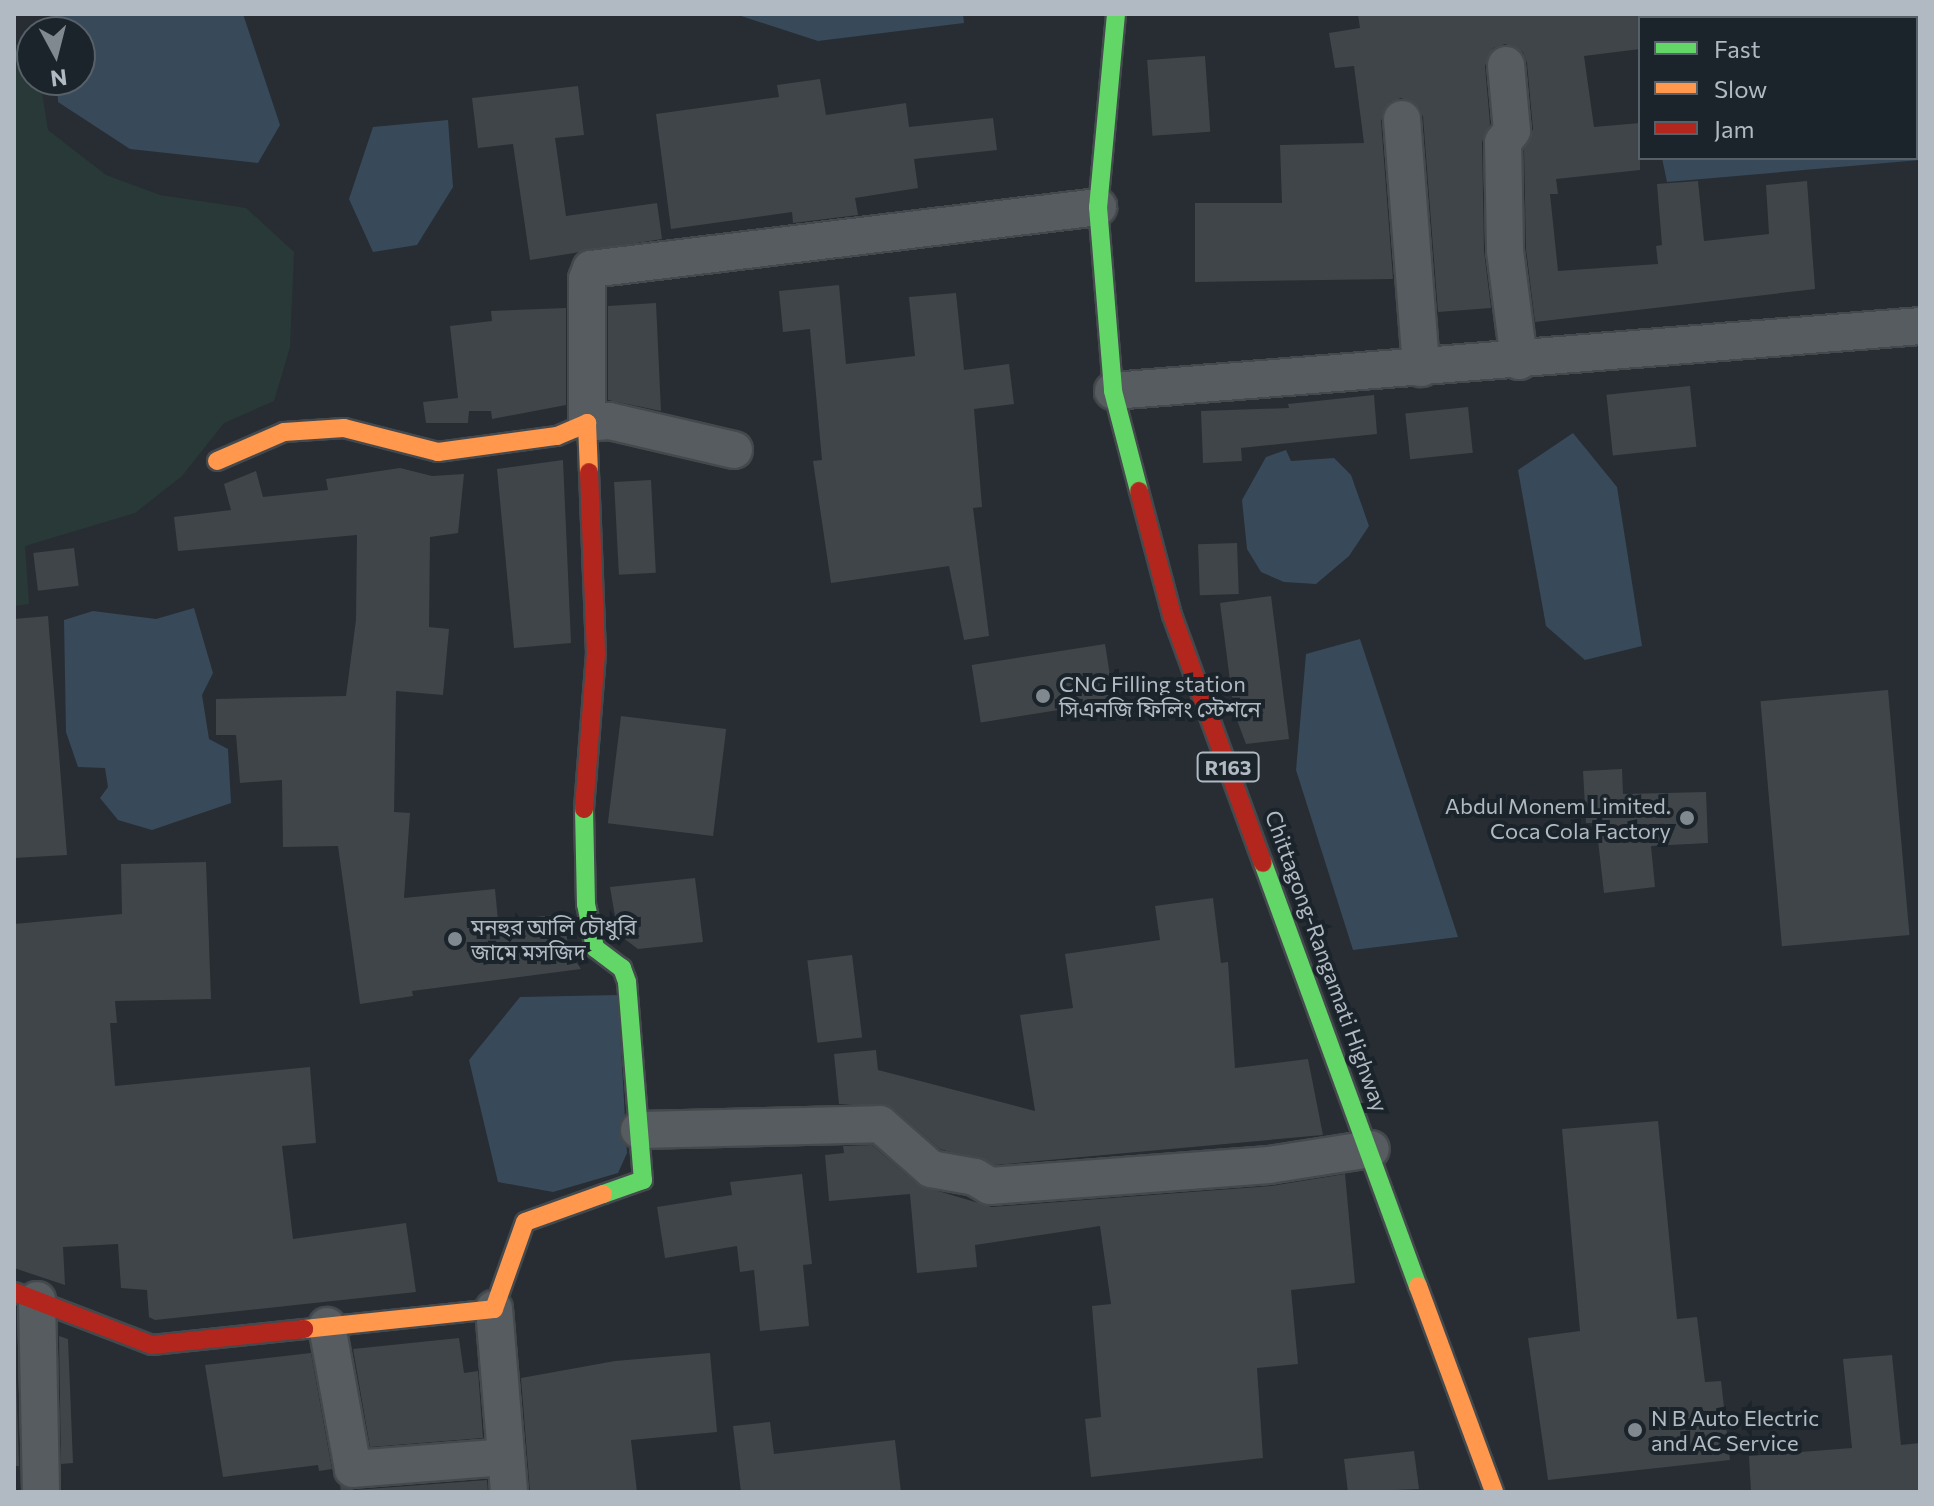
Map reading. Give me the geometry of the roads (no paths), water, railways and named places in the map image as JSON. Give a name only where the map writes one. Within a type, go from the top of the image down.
[{"type":"street","name":"Chittagong-Rangamati Highway","points":[[1116,14],[1098,207],[1113,391],[1172,615],[1371,1149],[1494,1492]]},
{"type":"street","points":[[1506,65],[1512,131],[1503,142],[1505,251],[1519,361]]},
{"type":"street","points":[[1402,119],[1421,368]]},
{"type":"street","points":[[327,1326],[353,1469],[508,1474],[494,1309],[525,1222],[643,1180],[627,982],[622,968],[595,948],[582,839],[596,654],[587,423],[587,279],[591,269],[1098,207]]},
{"type":"street","points":[[1113,391],[1519,361],[1920,326]]},
{"type":"street","points":[[217,461],[284,432],[344,428],[438,452],[557,436],[587,423],[609,421],[734,450]]},
{"type":"street","points":[[639,1130],[880,1124],[931,1169],[975,1177],[990,1186],[1269,1165],[1371,1149]]},
{"type":"street","points":[[41,1492],[26,1296],[152,1345],[494,1309]]},
{"type":"water","points":[[243,14],[280,125],[258,163],[130,149],[58,102],[58,96],[96,96],[96,16],[55,16]]},
{"type":"water","points":[[735,14],[963,14],[964,23],[818,41]]},
{"type":"water","points":[[1653,14],[1920,14],[1920,160],[1667,182],[1662,160],[1918,160],[1918,16]]},
{"type":"water","points":[[448,120],[453,187],[417,245],[373,252],[349,199],[373,127]]},
{"type":"water","points":[[1573,433],[1617,487],[1642,646],[1585,660],[1546,626],[1518,470]]},
{"type":"water","points":[[1286,450],[1291,461],[1334,458],[1351,475],[1369,526],[1349,556],[1316,584],[1284,582],[1261,572],[1247,549],[1242,500],[1266,457]]},
{"type":"water","points":[[194,608],[213,673],[202,695],[209,739],[228,749],[231,803],[152,830],[118,820],[100,798],[108,787],[105,768],[78,767],[66,732],[64,620],[93,611],[156,619]]},
{"type":"water","points":[[1360,639],[1458,937],[1353,950],[1296,770],[1306,654]]},
{"type":"water","points":[[618,995],[627,1153],[618,1173],[553,1192],[498,1182],[469,1060],[520,997]]},
{"type":"place","name":"CNG Filling station সিএনজি ফিলিং স্টেশনে","points":[[1043,696]]},
{"type":"place","name":"Abdul Monem Limited. Coca Cola Factory","points":[[1687,818]]},
{"type":"place","name":"মনহুর আলি চৌধুরি জামে মসজিদ","points":[[455,939]]},
{"type":"place","name":"N B Auto Electric and AC Service","points":[[1635,1430]]}]
